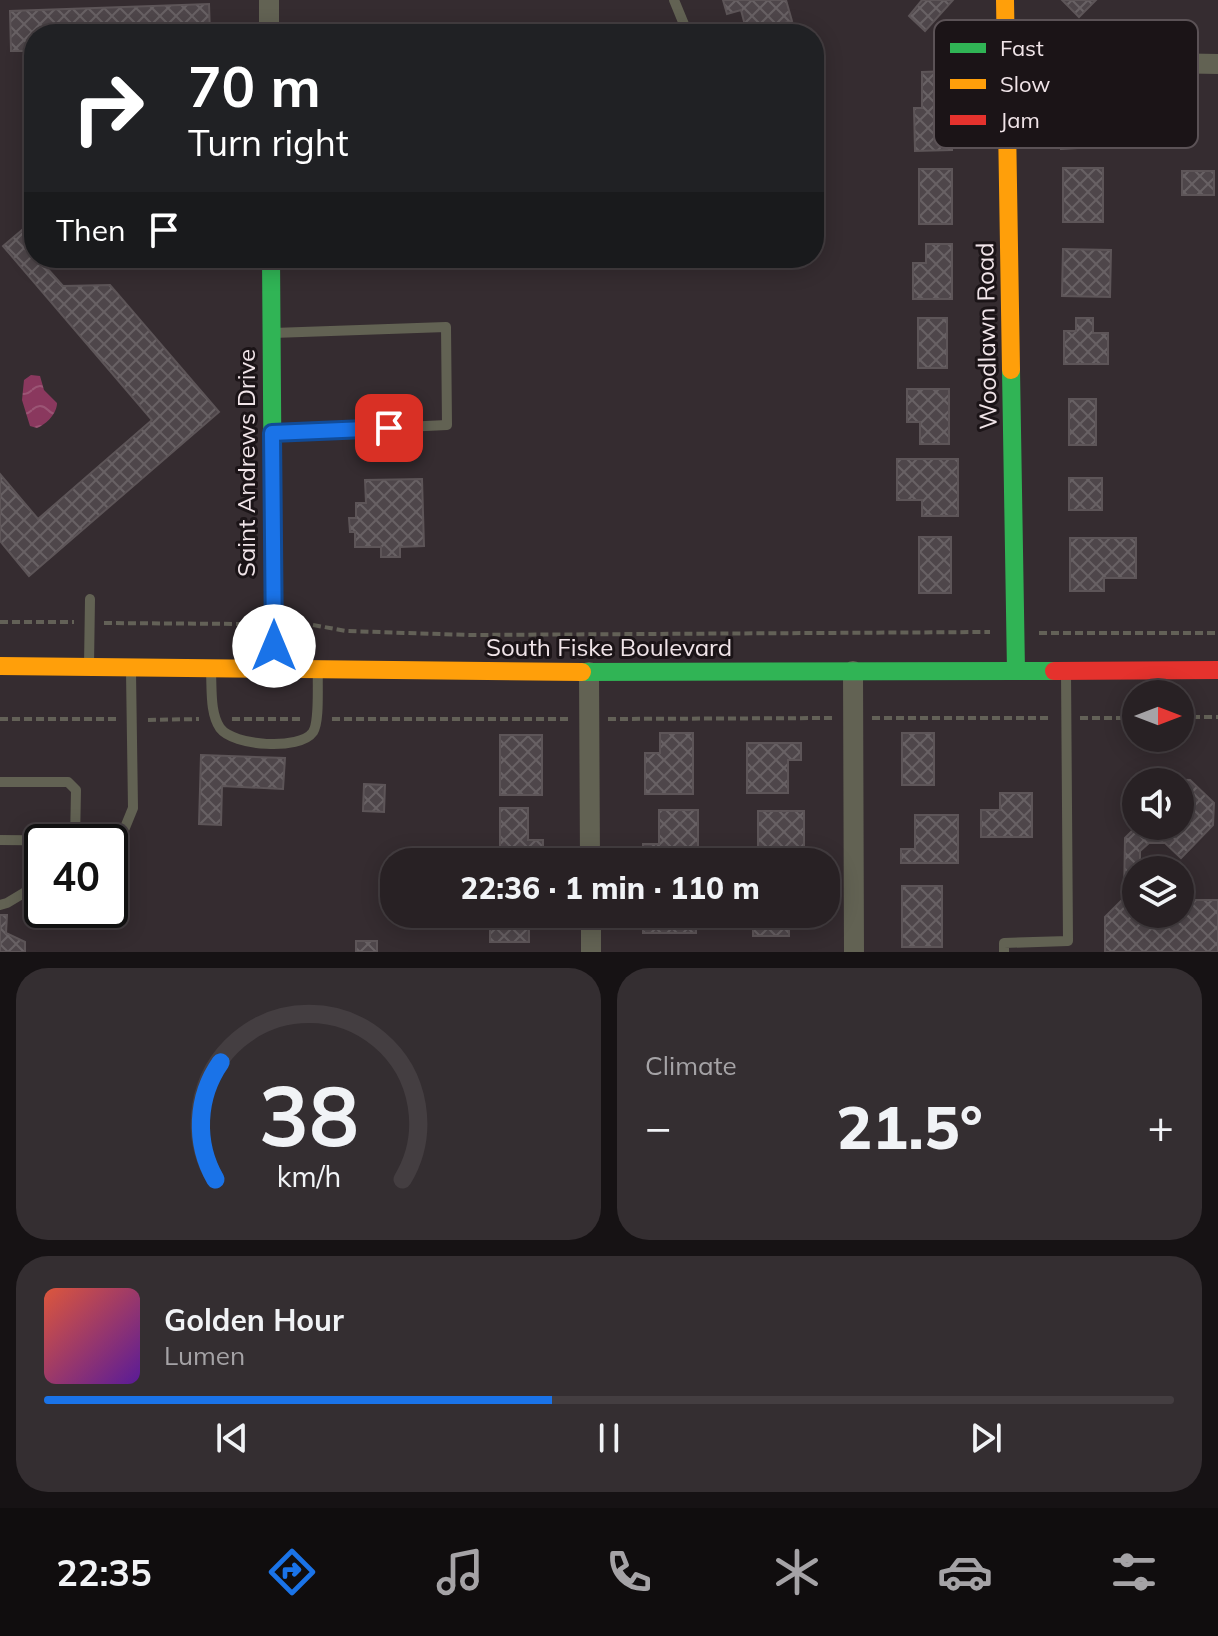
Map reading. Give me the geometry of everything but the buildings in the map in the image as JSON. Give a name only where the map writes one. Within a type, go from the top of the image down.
[{"type":"main road","name":"Woodlawn Road","points":[[1007,148],[1016,671]]},
{"type":"main road","name":"Saint Andrews Drive","points":[[271,268],[274,667]]},
{"type":"main road","name":"South Fiske Boulevard","points":[[0,666],[589,672],[1218,670]]},
{"type":"street","points":[[269,0],[269,24]]},
{"type":"street","points":[[1198,64],[1218,64]]},
{"type":"street","points":[[853,671],[854,952]]},
{"type":"street","points":[[589,672],[590,848]]},
{"type":"street","points":[[591,928],[591,952]]},
{"type":"lane","points":[[674,0],[684,24]]},
{"type":"lane","points":[[271,333],[446,327],[447,425],[272,433]]},
{"type":"lane","points":[[89,667],[90,599]]},
{"type":"lane","points":[[126,824],[133,808],[130,667]]},
{"type":"lane","points":[[211,667],[213,710],[218,726],[228,736],[247,742],[284,743],[301,741],[311,736],[316,727],[318,668]]},
{"type":"lane","points":[[1004,952],[1004,943],[1068,941],[1066,671]]},
{"type":"lane","points":[[0,782],[68,782],[76,790],[75,824]]},
{"type":"lane","points":[[0,840],[24,840]]},
{"type":"lane","points":[[0,905],[24,892]]},
{"type":"path","points":[[0,622],[75,622]]},
{"type":"path","points":[[101,623],[244,624]]},
{"type":"path","points":[[313,625],[346,631],[469,635],[995,632]]},
{"type":"path","points":[[1036,633],[1218,633]]},
{"type":"path","points":[[1194,717],[1218,717]]},
{"type":"path","points":[[416,720],[1122,718]]},
{"type":"path","points":[[0,719],[120,719]]},
{"type":"path","points":[[145,720],[206,719]]},
{"type":"water","points":[[31,375],[40,376],[44,390],[57,403],[51,418],[37,428],[30,426],[22,400],[24,380]]},
{"type":"traffic: fast","points":[[271,268],[274,667]]},
{"type":"traffic: fast","points":[[1011,370],[1016,671]]},
{"type":"traffic: fast","points":[[582,672],[1054,671]]},
{"type":"traffic: slow","points":[[1005,0],[1005,20]]},
{"type":"traffic: slow","points":[[1007,148],[1011,370]]},
{"type":"traffic: slow","points":[[0,666],[582,672]]},
{"type":"traffic: jam","points":[[1054,671],[1218,670]]},
{"type":"route","points":[[274,646],[272,433],[389,428]]}]
